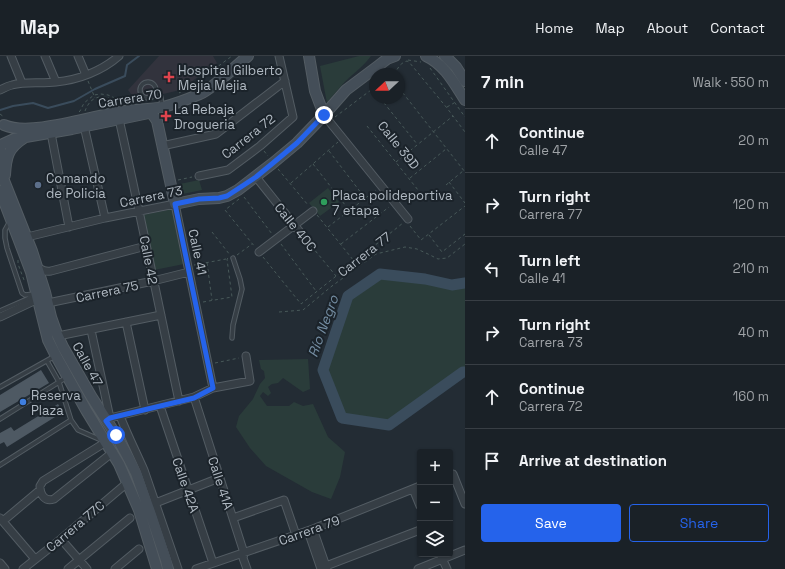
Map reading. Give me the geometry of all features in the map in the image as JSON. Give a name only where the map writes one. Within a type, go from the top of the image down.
[{"type":"street","points":[[11,56],[22,84]]},
{"type":"street","points":[[45,56],[56,82]]},
{"type":"street","points":[[78,56],[87,77]]},
{"type":"street","points":[[0,90],[11,85],[56,82],[87,77],[118,56]]},
{"type":"street","name":"Carrera 70","points":[[3,121],[10,128],[49,126],[192,97],[209,89],[248,56]]},
{"type":"street","points":[[162,146],[216,134],[285,81],[279,56]]},
{"type":"street","points":[[309,56],[314,91],[326,119],[395,203],[407,220]]},
{"type":"street","points":[[357,81],[374,62],[377,56]]},
{"type":"street","points":[[256,177],[326,119],[346,90],[387,59],[395,56]]},
{"type":"street","points":[[445,56],[456,67],[465,81]]},
{"type":"street","points":[[426,61],[433,59],[446,71],[464,98]]},
{"type":"street","name":"Carrera 72","points":[[199,176],[228,170],[260,146],[293,117],[285,81]]},
{"type":"street","points":[[157,121],[162,103]]},
{"type":"street","name":"Carrera 70","points":[[122,111],[149,113],[153,115],[157,121]]},
{"type":"street","name":"Calle 42","points":[[122,111],[139,211],[179,401]]},
{"type":"street","points":[[82,119],[104,218]]},
{"type":"street","name":"Carrera 70","points":[[1,147],[10,140],[51,133],[82,119]]},
{"type":"street","points":[[0,157],[1,147],[6,138],[3,121]]},
{"type":"street","name":"Calle 41","points":[[157,121],[213,388]]},
{"type":"street","points":[[51,133],[69,227]]},
{"type":"street","points":[[5,181],[8,155],[12,148],[26,137]]},
{"type":"street","name":"Calle 47","points":[[0,166],[1,173],[27,237],[37,267],[45,331],[51,358],[68,377],[86,410],[113,452],[139,510],[157,569]]},
{"type":"street","name":"Carrera 73","points":[[27,237],[104,218],[199,199],[227,196],[256,177]]},
{"type":"street","name":"Calle 40C","points":[[256,177],[300,232]]},
{"type":"street","name":"Calle 47","points":[[0,192],[41,299],[51,316],[63,347],[108,419],[129,459],[151,505],[178,569]]},
{"type":"street","points":[[172,192],[176,197],[186,202]]},
{"type":"street","points":[[259,252],[313,211]]},
{"type":"street","points":[[37,267],[42,270],[51,271],[146,246]]},
{"type":"street","name":"Carrera 75","points":[[0,317],[41,299],[153,281],[188,269]]},
{"type":"street","points":[[58,336],[161,315]]},
{"type":"street","points":[[126,322],[145,410]]},
{"type":"street","points":[[90,330],[108,419],[194,398],[213,388],[250,381],[246,356]]},
{"type":"street","name":"Calle 41A","points":[[194,398],[244,553],[243,558],[247,569]]},
{"type":"street","name":"Calle 42A","points":[[160,406],[188,490],[209,566]]},
{"type":"street","name":"Calle 47","points":[[120,416],[144,470],[151,505],[168,569]]},
{"type":"street","points":[[106,442],[47,478],[41,484],[40,490],[42,496],[48,500],[58,497],[113,452]]},
{"type":"street","points":[[453,477],[465,504]]},
{"type":"street","points":[[151,505],[219,478]]},
{"type":"street","name":"Carrera 77C","points":[[23,569],[127,483]]},
{"type":"street","name":"Carrera 79","points":[[196,569],[209,566],[311,530],[416,487]]},
{"type":"street","points":[[35,559],[1,520],[40,490]]},
{"type":"street","points":[[233,518],[284,500],[296,535]]},
{"type":"street","points":[[68,569],[130,518]]},
{"type":"street","points":[[311,530],[322,568],[417,531]]},
{"type":"street","points":[[61,539],[87,569]]},
{"type":"street","points":[[115,569],[139,548]]},
{"type":"street","points":[[453,554],[465,550]]},
{"type":"street","points":[[418,569],[441,557],[447,569]]},
{"type":"street","points":[[0,563],[5,569]]},
{"type":"lane","points":[[150,82],[155,86],[155,92],[154,95],[147,98],[142,95],[140,88],[144,83],[150,82]]},
{"type":"lane","points":[[155,92],[160,94],[162,103]]},
{"type":"lane","points":[[11,219],[5,230],[5,238],[22,293],[41,299]]},
{"type":"lane","points":[[232,338],[233,325],[242,289],[233,258]]},
{"type":"lane","points":[[0,311],[41,299]]},
{"type":"lane","points":[[0,387],[51,358],[71,420],[78,430],[106,442]]},
{"type":"lane","points":[[0,420],[68,377]]},
{"type":"lane","points":[[0,465],[71,420]]},
{"type":"path","points":[[177,95],[232,56]]},
{"type":"path","points":[[407,60],[408,56]]},
{"type":"path","points":[[407,60],[465,132]]},
{"type":"path","points":[[398,68],[400,64],[407,60],[426,61],[465,117]]},
{"type":"path","points":[[87,77],[95,98]]},
{"type":"path","points":[[326,119],[369,91]]},
{"type":"path","points":[[82,119],[80,112],[84,103],[94,95],[108,95],[118,101],[122,111]]},
{"type":"path","points":[[405,96],[464,171],[446,185]]},
{"type":"path","points":[[82,119],[88,104],[95,98],[108,97],[113,99],[122,111]]},
{"type":"path","points":[[447,108],[454,102],[464,98]]},
{"type":"path","points":[[148,101],[162,103]]},
{"type":"path","points":[[385,104],[417,144]]},
{"type":"path","points":[[0,114],[3,121]]},
{"type":"path","points":[[395,162],[453,116]]},
{"type":"path","name":"Calle 39D","points":[[367,126],[426,200]]},
{"type":"path","points":[[290,183],[329,151],[342,138]]},
{"type":"path","points":[[260,146],[273,163]]},
{"type":"path","points":[[409,179],[447,148]]},
{"type":"path","points":[[329,151],[366,198]]},
{"type":"path","points":[[313,164],[349,211]]},
{"type":"path","points":[[170,182],[199,176]]},
{"type":"path","points":[[449,182],[465,203]]},
{"type":"path","points":[[327,228],[381,186]]},
{"type":"path","points":[[225,210],[243,196]]},
{"type":"path","points":[[341,245],[395,203]]},
{"type":"path","points":[[407,220],[421,240],[465,206]]},
{"type":"path","name":"Carrera 77","points":[[301,304],[407,220]]},
{"type":"path","points":[[188,269],[207,262],[227,259],[231,256],[212,232]]},
{"type":"path","name":"Calle 40C","points":[[300,232],[336,276]]},
{"type":"path","points":[[428,234],[442,252],[465,234]]},
{"type":"path","points":[[233,258],[252,243]]},
{"type":"path","points":[[279,312],[303,310],[332,286],[376,254],[405,247],[417,249],[438,259],[447,258],[465,244]]},
{"type":"path","points":[[195,303],[232,297],[227,259]]},
{"type":"path","name":"Calle 41","points":[[207,262],[212,300]]},
{"type":"path","points":[[208,365],[246,356]]},
{"type":"shaded area","name":"Hospital Gilberto Mejia Mejia","points":[[159,56],[213,56],[217,63],[180,90],[135,99],[128,90]]},
{"type":"shaded area","points":[[359,56],[371,56],[344,82],[327,103],[320,66]]},
{"type":"shaded area","points":[[199,180],[202,190],[178,195],[175,185]]},
{"type":"shaded area","name":"Placa polideportiva 7 etapa","points":[[328,188],[339,202],[320,216],[309,203]]},
{"type":"shaded area","points":[[173,209],[184,264],[154,270],[143,215]]},
{"type":"shaded area","points":[[380,274],[425,279],[452,285],[465,283],[465,372],[389,425],[342,418],[323,370],[348,296]]},
{"type":"shaded area","points":[[308,359],[310,389],[303,392],[283,378],[278,383],[272,384],[268,387],[271,393],[268,396],[263,392],[260,396],[267,406],[289,406],[294,402],[303,406],[313,404],[328,437],[345,452],[340,477],[331,499],[312,492],[266,466],[250,448],[236,427],[239,416],[253,399],[260,384],[265,378],[264,371],[261,369],[259,360]]},
{"type":"building","points":[[41,370],[49,383],[0,412],[0,395]]},
{"type":"building","points":[[58,404],[63,412],[7,447],[4,442],[0,444],[0,433],[11,427],[14,431]]},
{"type":"waterway","points":[[0,110],[13,106],[33,103],[48,108],[74,101],[95,89],[125,76],[127,65],[139,56]]},
{"type":"waterway","name":"Río Negro","points":[[465,283],[452,285],[425,279],[380,274],[348,296],[323,370],[342,418],[389,425],[465,372]]},
{"type":"place","name":"Hospital Gilberto Mejia Mejia","points":[[169,77]]},
{"type":"place","name":"La Rebaja Drogueria","points":[[166,116]]},
{"type":"place","name":"Comando de Policia","points":[[38,185]]},
{"type":"place","name":"Placa polideportiva 7 etapa","points":[[324,202]]},
{"type":"place","name":"Reserva Plaza","points":[[23,402]]},
{"type":"route","points":[[116,435],[106,421],[110,418],[194,398],[213,388],[175,204],[199,199],[219,198],[227,196],[238,190],[297,143],[324,115]]}]
